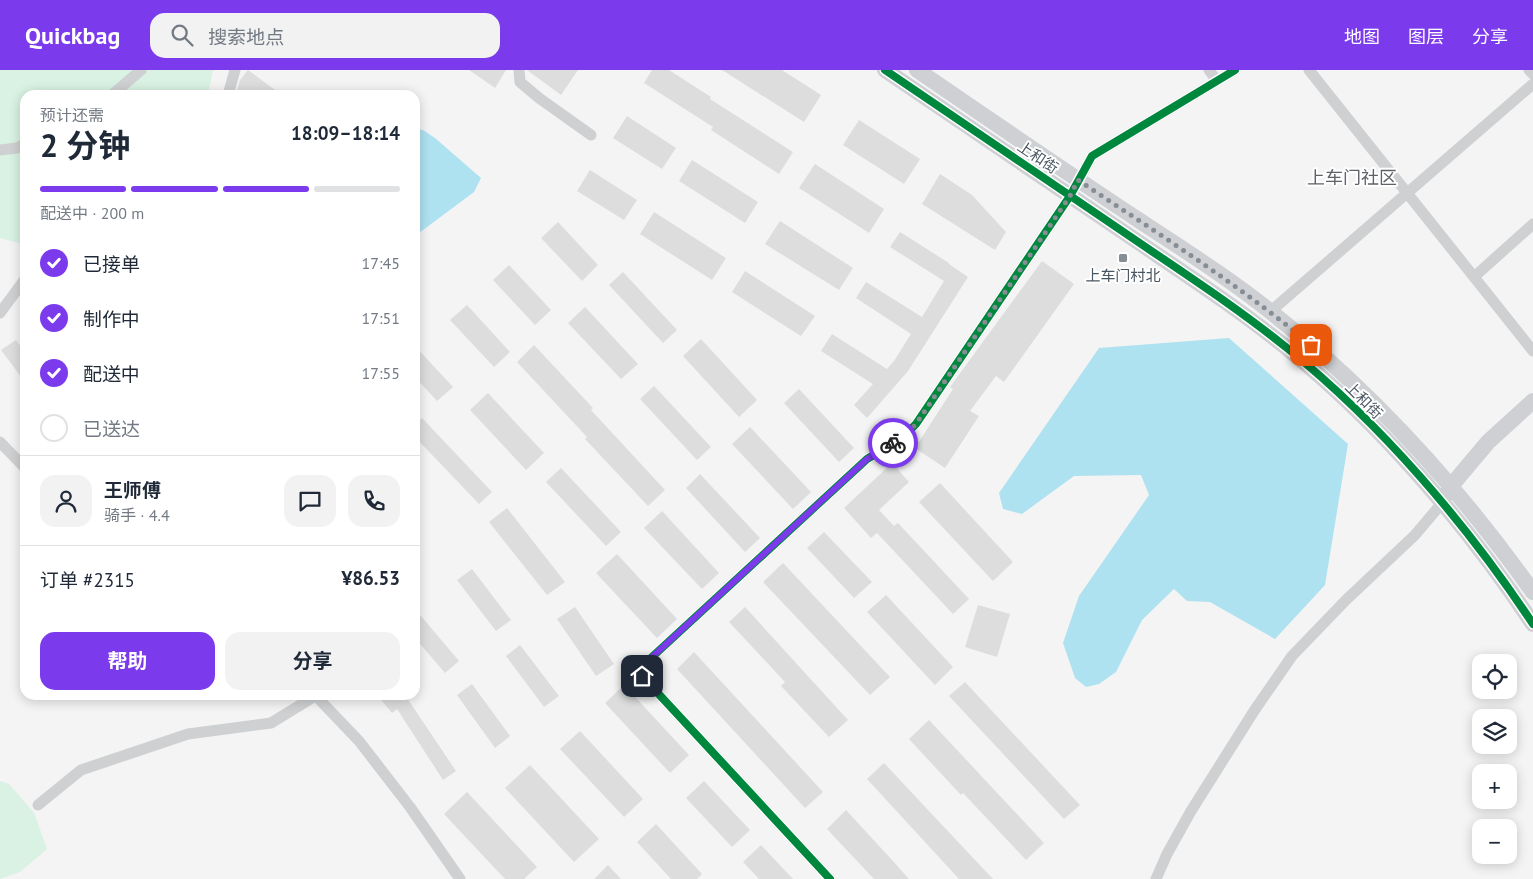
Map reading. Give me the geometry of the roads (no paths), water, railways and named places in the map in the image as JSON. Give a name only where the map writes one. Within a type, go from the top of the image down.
[{"type":"street","points":[[118,90],[141,70]]},
{"type":"street","points":[[229,90],[235,70]]},
{"type":"street","points":[[519,70],[520,82],[538,98],[591,135]]},
{"type":"street","name":"上和街","points":[[885,70],[1227,303],[1286,348],[1332,387],[1368,422],[1442,503],[1479,548],[1533,624]]},
{"type":"street","name":"上和街","points":[[917,70],[1271,311],[1359,389],[1451,486],[1498,542],[1533,592]]},
{"type":"street","points":[[1209,70],[1216,81]]},
{"type":"street","points":[[830,879],[642,676],[639,669],[867,459],[902,438],[916,424],[1070,196],[1092,156],[1235,70]]},
{"type":"street","points":[[1309,70],[1533,351]]},
{"type":"street","points":[[1529,70],[1533,74]]},
{"type":"street","points":[[1271,311],[1406,192],[1533,84]]},
{"type":"street","points":[[0,150],[20,146]]},
{"type":"street","points":[[1474,277],[1533,224]]},
{"type":"street","points":[[0,313],[20,286]]},
{"type":"street","points":[[1156,879],[1167,854],[1191,811],[1254,711],[1292,656],[1346,600],[1415,536],[1442,503],[1451,486],[1488,442],[1533,401]]},
{"type":"street","points":[[0,442],[20,463]]},
{"type":"street","points":[[38,805],[81,770],[188,734],[271,723],[307,700]]},
{"type":"street","points":[[320,700],[359,741],[410,807],[460,879]]},
{"type":"water","points":[[420,130],[435,138],[481,178],[474,192],[420,232]]},
{"type":"water","points":[[1229,338],[1348,444],[1325,585],[1275,639],[1210,602],[1187,601],[1174,589],[1142,620],[1116,672],[1099,684],[1086,687],[1075,678],[1063,643],[1079,596],[1149,495],[1141,475],[1074,476],[1022,514],[1003,509],[999,493],[1099,348]]},
{"type":"place","name":"上车门村北","points":[[1123,258]]},
{"type":"district","name":"上车门社区","points":[[1352,177]]}]
